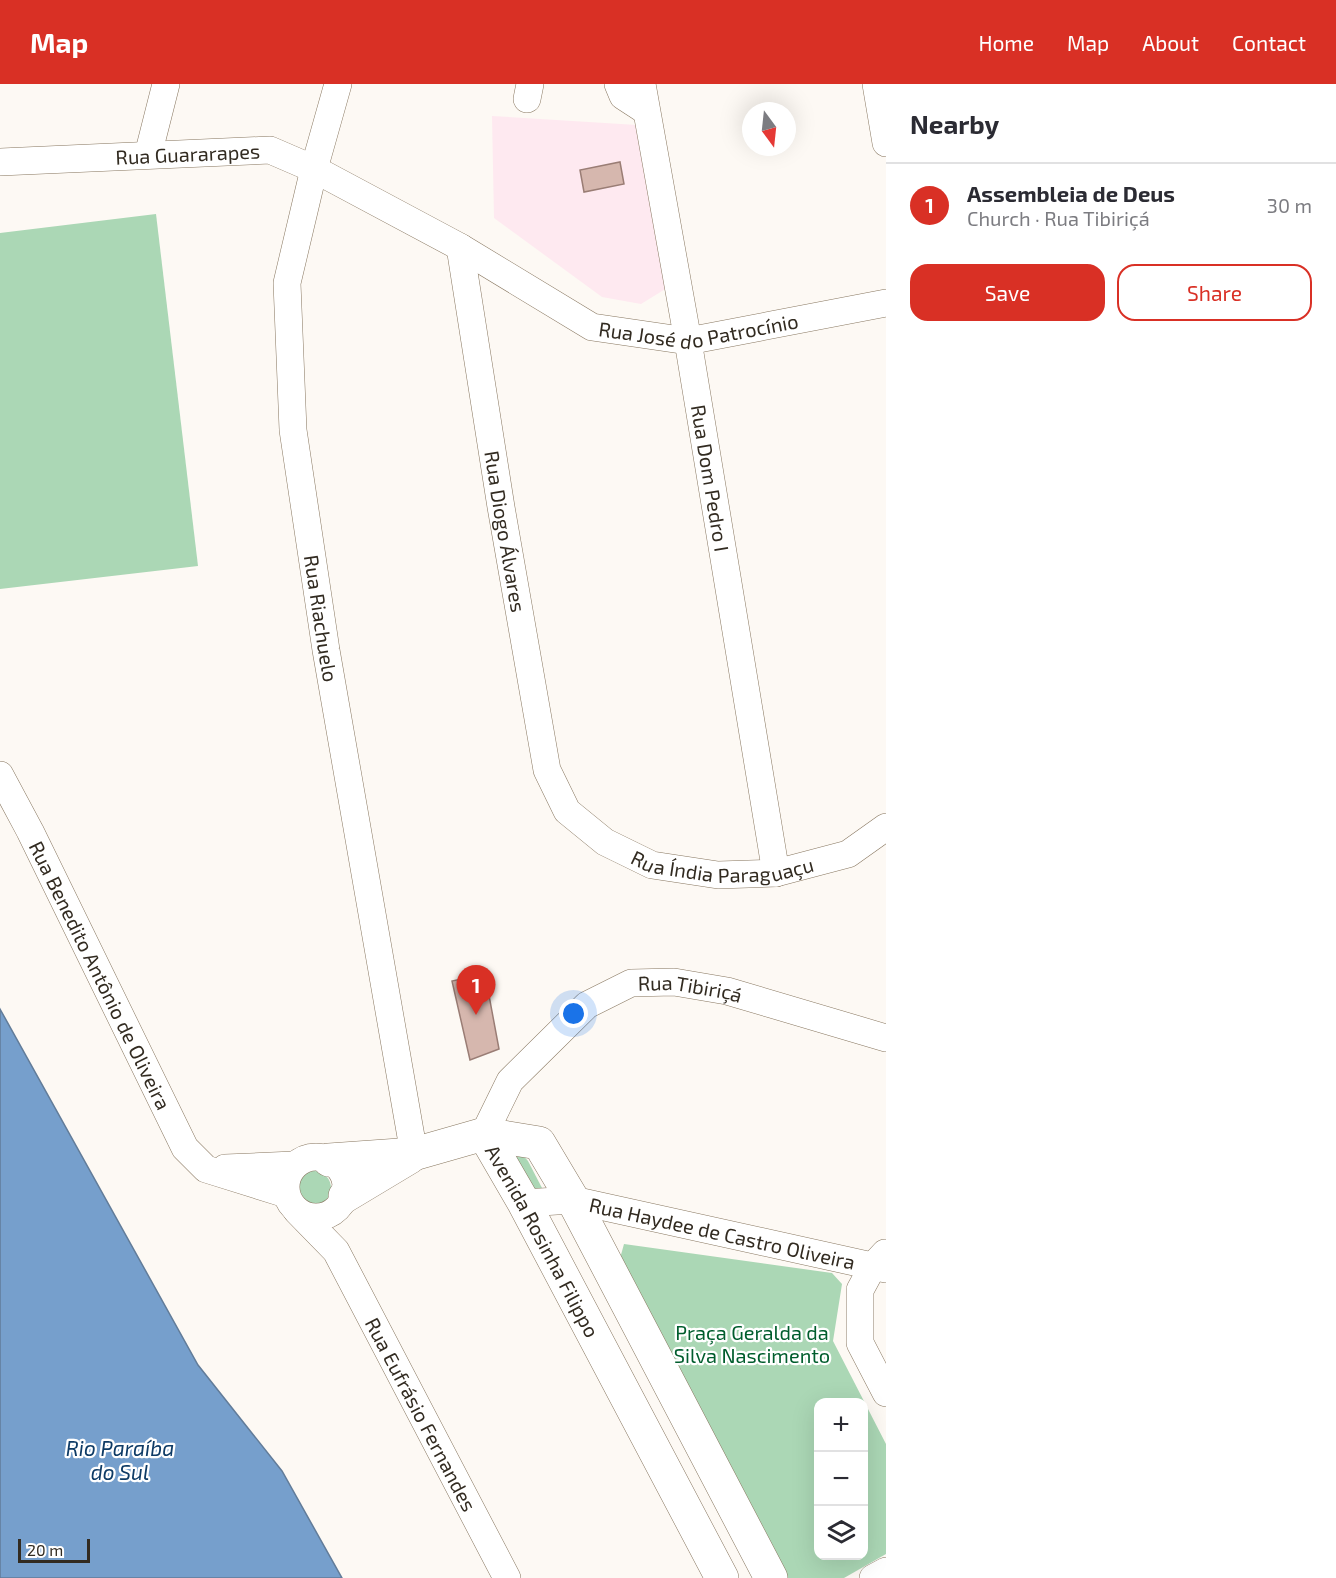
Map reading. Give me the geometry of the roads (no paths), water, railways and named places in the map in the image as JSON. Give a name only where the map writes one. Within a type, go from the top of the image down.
[{"type":"street","points":[[148,155],[166,84]]},
{"type":"street","name":"Rua Riachuelo","points":[[338,84],[314,169],[287,283],[293,430],[326,650],[414,1154]]},
{"type":"street","points":[[618,84],[623,96],[646,111]]},
{"type":"street","name":"Rua Dom Pedro I","points":[[642,84],[688,341],[776,873]]},
{"type":"street","points":[[876,84],[886,143]]},
{"type":"street","name":"Rua Guararapes","points":[[0,162],[270,150],[314,169],[460,247]]},
{"type":"street","name":"Rua José do Patrocínio","points":[[460,247],[592,327],[688,341],[886,303]]},
{"type":"street","name":"Rua Diogo Álvares","points":[[460,247],[501,507],[548,770],[567,811]]},
{"type":"street","name":"Rua Benedito Antônio de Oliveira","points":[[0,775],[30,831],[185,1148],[206,1169]]},
{"type":"street","name":"Rua Índia Paraguaçu","points":[[567,811],[604,843],[652,865],[718,875],[776,873],[848,854],[886,827]]},
{"type":"street","name":"Rua Tibiriçá","points":[[484,1134],[510,1082],[587,1005],[631,983],[674,982],[727,991],[886,1038]]},
{"type":"street","points":[[206,1169],[294,1165],[311,1157],[329,1160],[414,1154],[484,1134]]},
{"type":"street","name":"Avenida Rosinha Filippo","points":[[484,1134],[539,1143],[573,1200],[771,1578]]},
{"type":"street","name":"Avenida Rosinha Filippo","points":[[484,1134],[524,1203],[722,1578]]},
{"type":"street","points":[[206,1169],[291,1203],[305,1216],[315,1218],[325,1216],[339,1204],[414,1154]]},
{"type":"street","points":[[329,1160],[341,1171],[345,1179],[339,1204],[336,1251]]},
{"type":"street","points":[[294,1165],[286,1179],[291,1203],[336,1251]]},
{"type":"street","name":"Rua Haydee de Castro Oliveira","points":[[524,1203],[573,1200],[882,1262]]},
{"type":"street","name":"Rua Eufrásio Fernandes","points":[[336,1251],[507,1578]]},
{"type":"street","points":[[882,1262],[860,1290],[860,1343],[886,1394]]},
{"type":"street","points":[[873,1578],[886,1571]]},
{"type":"water","name":"Rio Paraíba do Sul","points":[[0,1009],[198,1365],[282,1471],[342,1578],[0,1578]]},
{"type":"place","name":"Assembleia de Deus","points":[[476,1015]]},
{"type":"park label","name":"Praça Geralda da Silva Nascimento","points":[[752,1344]]}]
